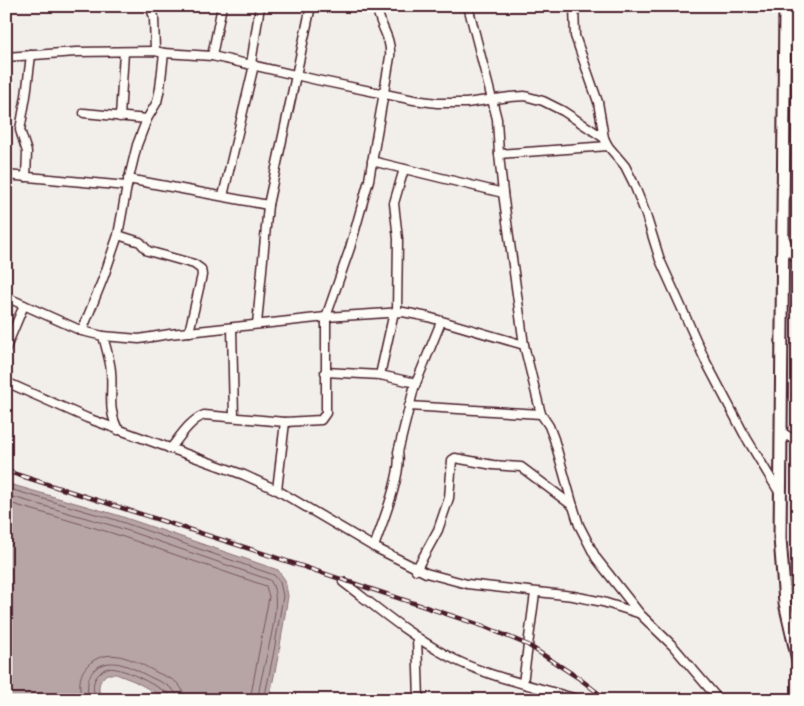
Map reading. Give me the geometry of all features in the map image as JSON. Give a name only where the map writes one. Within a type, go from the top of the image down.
[{"type":"street","points":[[82,331],[118,235],[127,183],[147,119],[157,102],[160,52],[154,16],[150,6]]},
{"type":"street","points":[[212,56],[222,6]]},
{"type":"street","points":[[223,196],[252,64],[260,6]]},
{"type":"street","points":[[257,324],[268,205],[311,6]]},
{"type":"street","points":[[170,449],[196,418],[204,416],[285,422],[321,420],[326,414],[326,317],[369,180],[391,51],[386,31],[378,17],[377,6]]},
{"type":"street","points":[[468,6],[497,119],[503,192],[524,345],[541,414],[549,426],[554,439],[579,525],[596,558],[640,614],[673,646],[719,700]]},
{"type":"street","points":[[574,6],[575,36],[598,102],[604,138],[608,146],[625,166],[633,182],[645,212],[660,260],[706,362],[744,434],[781,494]]},
{"type":"street","points":[[785,6],[780,538],[785,603],[798,660]]},
{"type":"street","points":[[120,117],[124,52]]},
{"type":"street","points":[[6,57],[160,52],[212,56],[384,94],[437,103],[466,103],[525,96],[564,112],[604,138]]},
{"type":"street","points":[[26,177],[28,157],[20,130],[31,55]]},
{"type":"street","points":[[84,113],[147,119]]},
{"type":"street","points":[[499,154],[608,146]]},
{"type":"street","points":[[372,161],[503,192]]},
{"type":"street","points":[[380,375],[396,312],[398,239],[394,203],[404,169]]},
{"type":"street","points":[[6,175],[127,183],[223,196],[268,205]]},
{"type":"street","points":[[118,235],[140,242],[146,250],[194,264],[201,269],[202,275],[189,332]]},
{"type":"street","points":[[783,235],[790,253],[798,260]]},
{"type":"street","points":[[6,297],[82,331],[103,336],[139,339],[257,324],[396,312],[412,313],[524,345]]},
{"type":"street","points":[[6,348],[24,305]]},
{"type":"street","points":[[374,548],[395,480],[399,462],[398,452],[409,406],[416,383],[441,322]]},
{"type":"street","points":[[232,328],[234,417]]},
{"type":"street","points":[[103,336],[111,371],[110,408],[118,430]]},
{"type":"street","points":[[325,372],[380,375],[416,383]]},
{"type":"street","points":[[6,382],[54,405],[244,475],[278,490],[374,548],[416,570],[443,579],[467,584],[573,596],[603,602],[640,614]]},
{"type":"street","points":[[409,406],[541,414]]},
{"type":"street","points":[[278,490],[285,422]]},
{"type":"street","points":[[781,432],[798,442]]},
{"type":"street","points":[[416,570],[438,530],[448,498],[452,460],[455,458],[493,465],[520,467],[573,506]]},
{"type":"street","points":[[343,582],[417,637],[447,656],[480,670],[580,700]]},
{"type":"street","points":[[523,683],[535,593]]},
{"type":"street","points":[[417,637],[419,700]]},
{"type":"water","points":[[6,483],[117,515],[278,570],[285,580],[288,596],[269,700],[169,700],[134,681],[116,674],[107,674],[101,680],[99,686],[101,700],[6,700]]},
{"type":"railway","points":[[6,471],[483,626],[528,645],[580,679],[607,700]]}]
